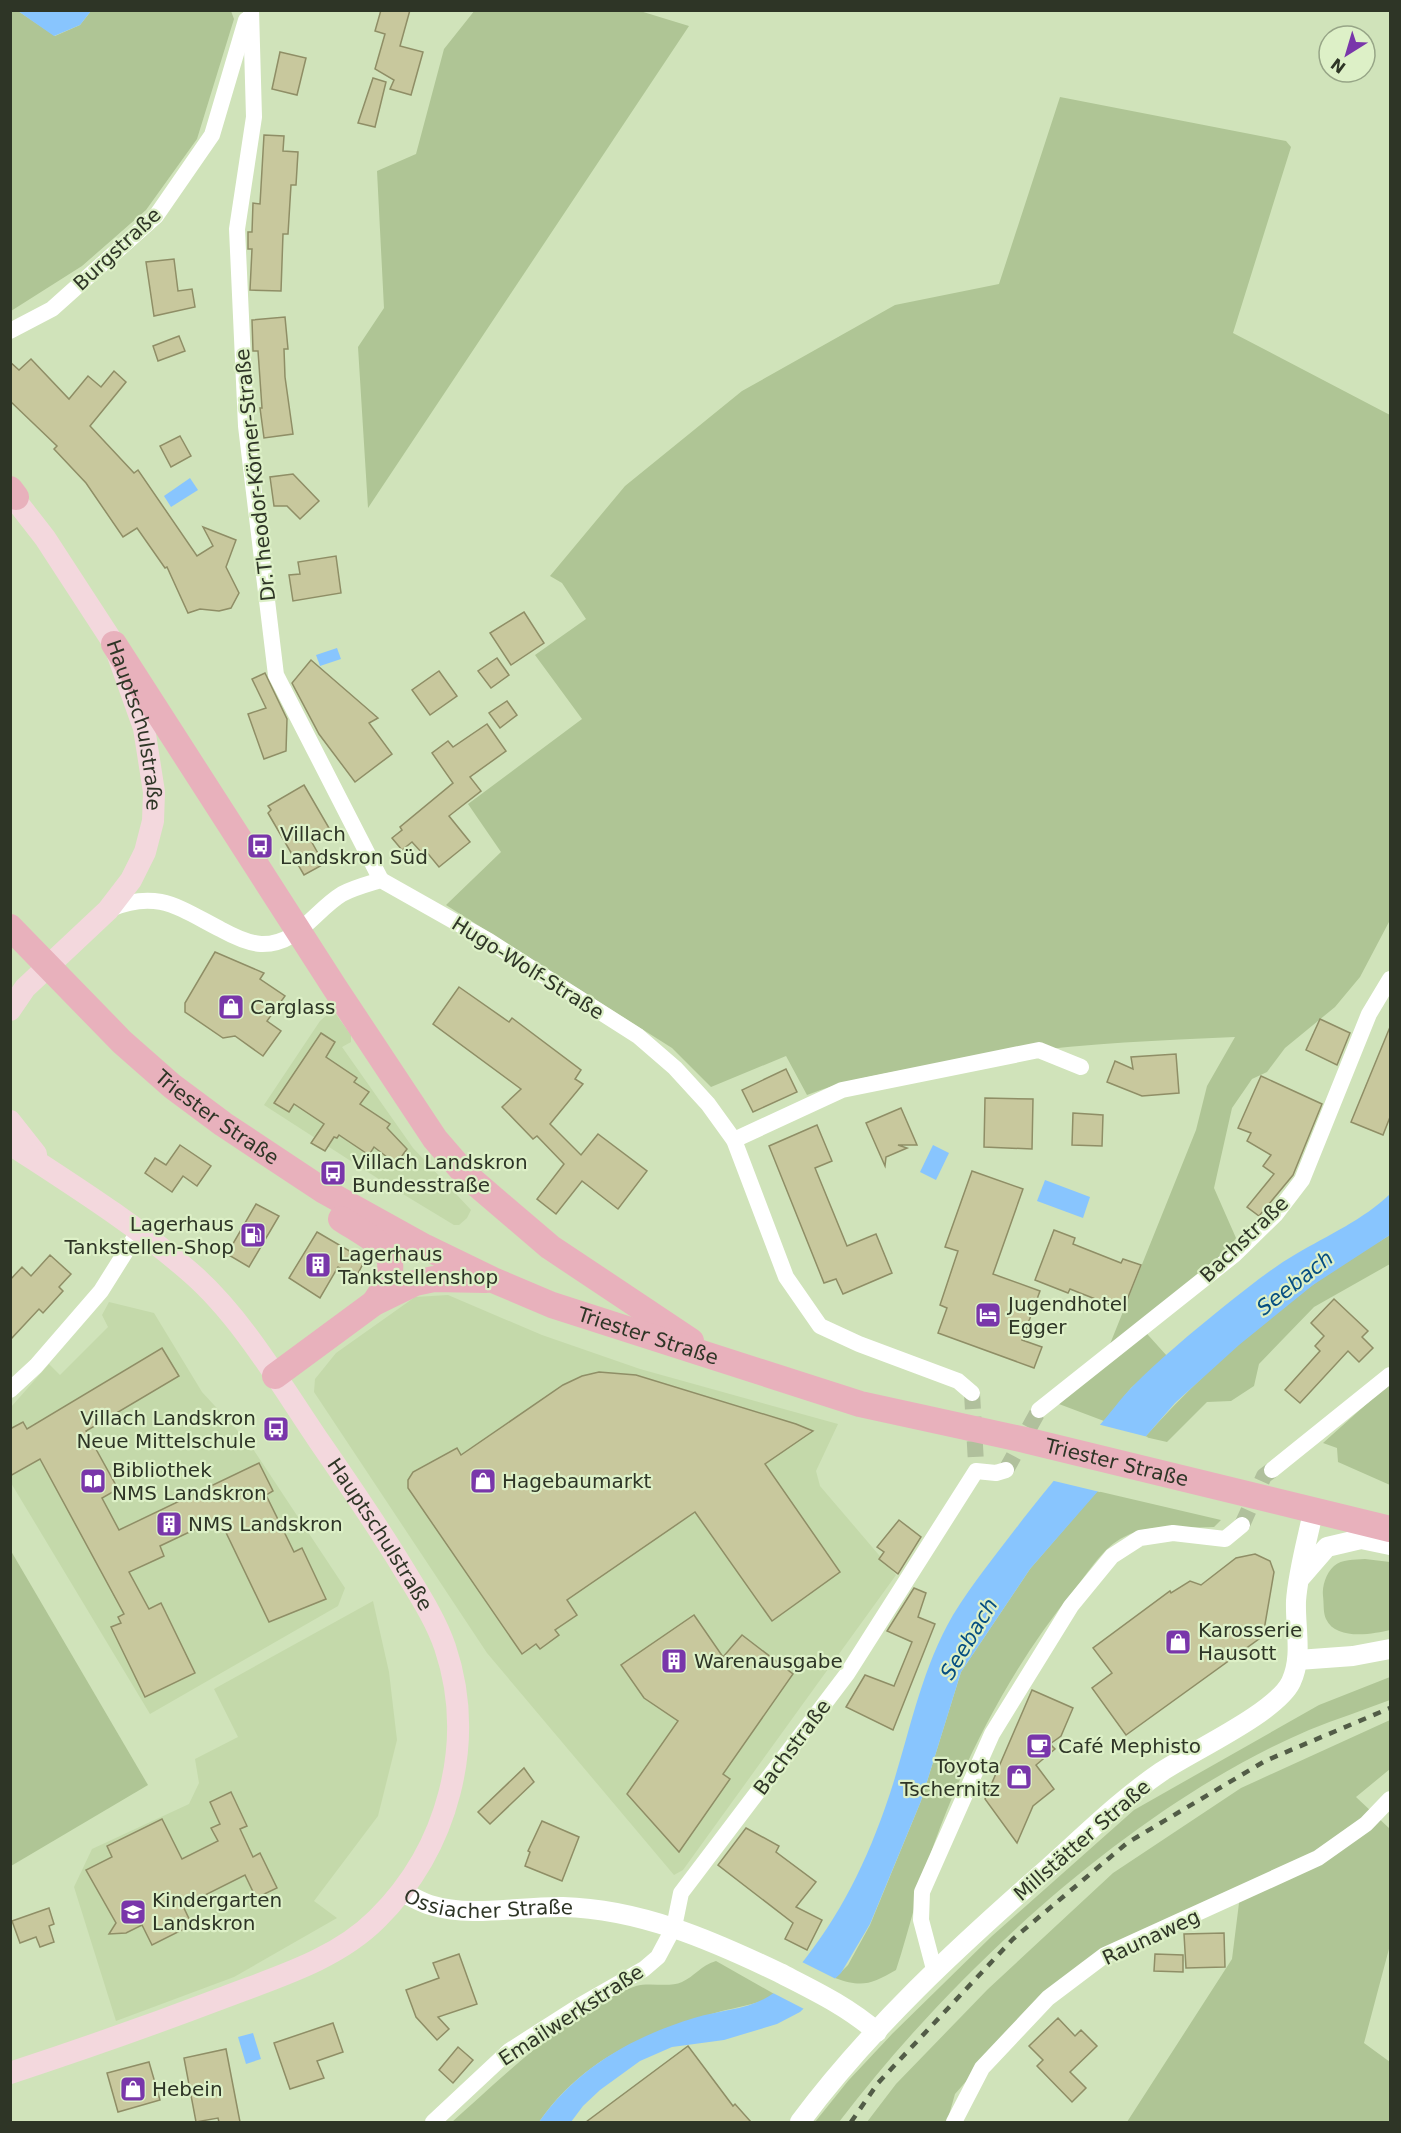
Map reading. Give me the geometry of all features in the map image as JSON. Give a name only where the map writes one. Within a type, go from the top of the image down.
[{"type":"main road","name":"Hauptschulstraße","points":[[10,1010],[25,988],[108,910],[131,880],[145,852],[153,821],[154,792],[144,728],[114,644],[12,493]]},
{"type":"main road","points":[[114,644],[298,932],[435,1139],[467,1176],[550,1247],[718,1359]]},
{"type":"main road","name":"Triester Straße","points":[[17,934],[76,996],[172,1086],[231,1130],[314,1184],[425,1247],[493,1280],[552,1305],[860,1404],[1025,1440],[1390,1529]]},
{"type":"main road","name":"Hauptschulstraße","points":[[10,1121],[26,1144],[56,1174]]},
{"type":"main road","name":"Hauptschulstraße","points":[[10,1144],[138,1232],[192,1273],[214,1296],[275,1376],[384,1536],[426,1605],[445,1646],[456,1697],[457,1738],[453,1783],[446,1812],[423,1858],[401,1892]]},
{"type":"main road","points":[[314,1184],[333,1213],[373,1239],[389,1256],[392,1269],[390,1279],[374,1303]]},
{"type":"main road","points":[[275,1376],[374,1303],[415,1283],[434,1280],[493,1280]]},
{"type":"main road","name":"Ossiacher Straße","points":[[10,2073],[122,2036],[317,1961],[375,1921],[401,1892]]},
{"type":"street","name":"Burgstraße","points":[[10,331],[52,309],[156,216],[213,135],[250,10]]},
{"type":"street","name":"Dr.Theodor-Körner-Straße","points":[[250,10],[254,117],[237,229],[246,426],[276,675],[381,880]]},
{"type":"street","points":[[108,910],[130,901],[147,899],[171,904],[236,937],[260,944],[278,942],[298,932],[341,894],[381,880]]},
{"type":"street","name":"Hugo-Wolf-Straße","points":[[381,880],[489,941],[638,1036],[675,1068],[708,1104],[734,1140],[786,1278],[820,1326],[859,1344],[958,1381],[972,1394]]},
{"type":"street","name":"Bachstraße","points":[[1039,1410],[1234,1255],[1276,1214],[1302,1180],[1369,1014],[1390,979]]},
{"type":"street","points":[[734,1140],[842,1090],[1039,1050],[1081,1067]]},
{"type":"street","points":[[10,1390],[36,1366],[101,1291],[138,1232]]},
{"type":"street","points":[[1272,1470],[1390,1375]]},
{"type":"street","name":"Bachstraße","points":[[674,1927],[681,1893],[847,1674],[976,1467],[996,1473],[1006,1470]]},
{"type":"street","name":"Millstätter Straße","points":[[800,2122],[877,2032],[1003,1908],[1134,1792],[1161,1772],[1259,1713],[1283,1694],[1291,1682],[1298,1660],[1296,1601],[1313,1512]]},
{"type":"street","points":[[935,1973],[921,1920],[922,1892],[992,1734],[1071,1606],[1112,1556],[1140,1538],[1173,1533],[1225,1539],[1242,1525]]},
{"type":"street","points":[[1301,1576],[1327,1547],[1361,1539],[1390,1545]]},
{"type":"street","points":[[1298,1660],[1353,1656],[1390,1649]]},
{"type":"street","name":"Raunaweg","points":[[954,2122],[982,2067],[1048,1998],[1105,1955],[1318,1858],[1366,1824],[1390,1799]]},
{"type":"street","name":"Ossiacher Straße","points":[[401,1892],[430,1905],[459,1911],[563,1907],[608,1911],[674,1927],[748,1958],[831,1998],[852,2011],[877,2032]]},
{"type":"street","name":"Emailwerkstraße","points":[[434,2122],[509,2051],[651,1963],[666,1946],[674,1927]]},
{"type":"shaded area","points":[[475,10],[640,11],[689,26],[368,508],[358,347],[384,308],[377,171],[416,154],[444,49]]},
{"type":"shaded area","points":[[11,11],[18,11],[55,36],[80,25],[91,11],[231,11],[234,19],[197,139],[146,210],[82,266],[11,311]]},
{"type":"shaded area","points":[[1060,97],[1286,141],[1291,147],[1233,333],[1390,415],[1390,920],[1360,977],[1335,1007],[1285,1048],[1267,1072],[1252,1079],[1232,1108],[1214,1188],[1236,1238],[1219,1262],[1140,1326],[1167,1356],[1131,1388],[1104,1421],[1051,1401],[1106,1354],[1196,1130],[1207,1086],[1235,1037],[1045,1049],[970,1059],[883,1074],[807,1095],[786,1056],[711,1087],[672,1048],[446,905],[501,852],[468,804],[582,719],[535,655],[586,619],[562,583],[550,576],[625,486],[742,391],[895,305],[999,284]]},
{"type":"shaded area","points":[[329,1013],[335,1013],[351,1035],[351,1042],[342,1047],[413,1148],[471,1210],[467,1218],[459,1225],[454,1225],[388,1185],[264,1105],[320,1021]]},
{"type":"shaded area","points":[[1390,1235],[1390,1264],[1314,1307],[1259,1364],[1254,1386],[1231,1401],[1207,1402],[1167,1442],[1145,1437],[1215,1365],[1266,1321],[1352,1257]]},
{"type":"shaded area","points":[[448,1295],[542,1335],[640,1369],[838,1424],[816,1471],[820,1486],[896,1575],[683,1870],[674,1875],[487,1653],[314,1392],[315,1379],[336,1353],[415,1297]]},
{"type":"shaded area","points":[[109,1302],[154,1313],[202,1392],[249,1443],[345,1588],[338,1606],[150,1714],[11,1483],[11,1407],[49,1364],[60,1375],[108,1327],[102,1315]]},
{"type":"shaded area","points":[[1390,1383],[1390,1485],[1338,1462],[1337,1448],[1323,1443]]},
{"type":"shaded area","points":[[1097,1491],[1221,1520],[1214,1527],[1156,1528],[1134,1533],[1116,1541],[1097,1561],[1031,1649],[977,1743],[934,1844],[896,1970],[880,1979],[860,1984],[835,1978],[848,1965],[870,1925],[921,1801],[961,1672],[1030,1569]]},
{"type":"shaded area","points":[[11,1551],[148,1785],[10,1866]]},
{"type":"shaded area","points":[[1365,1559],[1390,1562],[1390,1630],[1365,1634],[1338,1631],[1326,1619],[1324,1611],[1324,1584],[1327,1576],[1334,1566],[1341,1562]]},
{"type":"shaded area","points":[[373,1601],[389,1672],[397,1740],[378,1816],[314,1901],[337,1918],[234,1977],[116,2021],[74,1887],[92,1849],[189,1804],[199,1783],[195,1759],[238,1737],[214,1689]]},
{"type":"shaded area","points":[[1390,1677],[1390,1700],[1309,1730],[1243,1762],[1177,1802],[1113,1847],[1051,1897],[992,1951],[936,2008],[885,2065],[839,2122],[815,2122],[848,2081],[892,2034],[992,1936],[1134,1810],[1319,1705]]},
{"type":"shaded area","points":[[1390,1720],[1390,1769],[1356,1797],[1390,1829],[1390,1945],[1364,2043],[1390,2062],[1390,2122],[1127,2122],[1232,1959],[1241,1887],[1108,1947],[998,2045],[955,2094],[947,2122],[867,2122],[896,2084],[988,1989],[1113,1873],[1241,1788]]},
{"type":"shaded area","points":[[716,1961],[776,1995],[689,2021],[639,2040],[595,2065],[575,2081],[539,2122],[452,2122],[515,2065],[587,2011],[636,1986],[677,1984]]},
{"type":"water","points":[[18,11],[91,11],[80,25],[54,36]]},
{"type":"water","points":[[190,478],[198,490],[171,507],[164,496]]},
{"type":"water","points":[[337,648],[341,659],[320,666],[316,655]]},
{"type":"water","points":[[933,1145],[949,1153],[936,1180],[920,1172]]},
{"type":"water","points":[[1045,1180],[1090,1197],[1083,1218],[1037,1201]]},
{"type":"water","name":"Seebach","points":[[1390,1194],[1390,1235],[1313,1285],[1239,1345],[1175,1403],[1030,1569],[961,1672],[921,1801],[870,1924],[841,1973],[800,2012],[777,2024],[724,2040],[672,2047],[640,2061],[600,2090],[583,2106],[571,2122],[539,2122],[571,2086],[607,2057],[671,2026],[757,2003],[789,1979],[833,1919],[867,1855],[893,1784],[931,1661],[953,1615],[996,1554],[1123,1396],[1154,1366],[1210,1317],[1267,1273],[1357,1219]]},
{"type":"water","points":[[253,2033],[261,2059],[246,2064],[238,2037]]},
{"type":"pier","points":[[1097,1424],[1148,1437],[1100,1492],[1050,1480]]},
{"type":"pier","points":[[800,1961],[838,1980],[806,2010],[773,1993]]},
{"type":"building","points":[[381,10],[410,10],[400,46],[423,52],[411,95],[390,89],[394,80],[375,69],[385,34],[375,31]]},
{"type":"building","points":[[280,52],[306,58],[297,95],[272,89]]},
{"type":"building","points":[[373,78],[386,82],[375,127],[358,123]]},
{"type":"building","points":[[264,135],[284,136],[283,151],[298,152],[296,185],[291,185],[288,234],[283,234],[281,291],[250,290],[252,249],[248,249],[248,232],[252,232],[253,203],[260,204]]},
{"type":"building","points":[[174,259],[178,291],[192,289],[195,307],[154,316],[146,262]]},
{"type":"building","points":[[285,317],[288,349],[284,349],[285,377],[293,434],[264,438],[260,408],[262,408],[258,351],[253,351],[252,320]]},
{"type":"building","points":[[179,336],[185,351],[158,361],[153,346]]},
{"type":"building","points":[[31,359],[69,399],[88,376],[101,387],[114,371],[126,382],[90,426],[134,473],[138,470],[197,556],[213,546],[203,527],[236,540],[226,567],[239,593],[231,608],[219,611],[200,609],[188,613],[167,567],[165,568],[137,528],[123,537],[86,483],[54,449],[57,446],[10,401],[10,362],[19,370]]},
{"type":"building","points":[[180,436],[191,456],[171,467],[160,446]]},
{"type":"building","points":[[293,474],[319,501],[300,519],[287,506],[274,506],[270,477]]},
{"type":"building","points":[[336,556],[341,593],[293,601],[289,575],[300,574],[298,562]]},
{"type":"building","points":[[524,612],[544,643],[511,665],[490,633]]},
{"type":"building","points":[[497,658],[509,675],[491,688],[478,671]]},
{"type":"building","points":[[311,660],[378,718],[369,723],[392,754],[355,782],[319,734],[292,683]]},
{"type":"building","points":[[439,671],[457,696],[430,715],[412,690]]},
{"type":"building","points":[[265,673],[287,719],[286,751],[264,759],[248,714],[266,708],[252,679]]},
{"type":"building","points":[[507,701],[517,715],[500,728],[489,713]]},
{"type":"building","points":[[487,724],[506,751],[470,777],[481,791],[449,816],[470,842],[439,867],[425,850],[422,853],[412,842],[402,850],[392,838],[402,830],[400,827],[453,783],[432,753],[448,741],[453,747]]},
{"type":"building","points":[[304,785],[329,828],[310,839],[324,864],[304,875],[268,813],[271,810],[268,806]]},
{"type":"building","name":"Carglass","points":[[215,952],[264,973],[260,979],[285,996],[267,1021],[281,1031],[263,1056],[235,1036],[223,1038],[185,1012],[185,1003]]},
{"type":"building","points":[[459,987],[509,1022],[512,1018],[581,1070],[575,1079],[583,1084],[550,1124],[581,1155],[598,1134],[647,1171],[618,1209],[582,1181],[556,1214],[537,1199],[564,1164],[537,1136],[533,1139],[502,1107],[521,1089],[433,1024]]},
{"type":"building","points":[[1320,1019],[1350,1033],[1337,1065],[1306,1050]]},
{"type":"building","points":[[1390,1027],[1390,1117],[1383,1135],[1351,1122]]},
{"type":"building","points":[[321,1033],[335,1042],[326,1057],[357,1078],[354,1082],[369,1092],[360,1104],[390,1124],[387,1128],[407,1149],[396,1164],[374,1147],[369,1155],[339,1135],[337,1138],[334,1137],[325,1151],[311,1143],[324,1124],[294,1104],[289,1112],[274,1103]]},
{"type":"building","points":[[1176,1054],[1179,1093],[1142,1096],[1107,1082],[1115,1061],[1133,1069],[1131,1057]]},
{"type":"building","points":[[786,1069],[797,1092],[753,1112],[742,1090]]},
{"type":"building","points":[[1261,1076],[1322,1104],[1293,1175],[1259,1216],[1247,1207],[1274,1174],[1263,1166],[1271,1155],[1247,1141],[1251,1133],[1238,1128]]},
{"type":"building","points":[[985,1098],[1033,1099],[1032,1149],[984,1147]]},
{"type":"building","points":[[901,1108],[917,1145],[898,1145],[907,1148],[886,1157],[885,1166],[866,1123]]},
{"type":"building","points":[[1073,1113],[1103,1115],[1102,1146],[1072,1145]]},
{"type":"building","points":[[817,1125],[832,1161],[815,1168],[847,1246],[876,1234],[892,1273],[843,1294],[836,1279],[824,1283],[769,1146]]},
{"type":"building","points":[[180,1145],[211,1166],[197,1186],[183,1176],[172,1192],[145,1173],[155,1158],[166,1165]]},
{"type":"building","points":[[972,1171],[1023,1189],[993,1274],[1040,1291],[1022,1340],[1042,1347],[1034,1368],[938,1333],[947,1308],[940,1305],[958,1251],[945,1247]]},
{"type":"building","name":"Lagerhaus Tankstellen-Shop","points":[[256,1204],[279,1216],[249,1267],[227,1254]]},
{"type":"building","points":[[1054,1230],[1075,1238],[1073,1244],[1121,1263],[1123,1259],[1141,1265],[1123,1310],[1070,1289],[1068,1293],[1035,1280]]},
{"type":"building","name":"Lagerhaus Tankstellenshop","points":[[317,1232],[365,1260],[356,1277],[338,1267],[320,1298],[289,1278]]},
{"type":"building","points":[[50,1255],[71,1274],[59,1287],[63,1291],[43,1313],[39,1309],[10,1340],[10,1280],[22,1267],[31,1276]]},
{"type":"building","points":[[1334,1299],[1368,1331],[1362,1337],[1373,1348],[1359,1362],[1348,1351],[1300,1403],[1285,1390],[1320,1351],[1315,1346],[1324,1336],[1311,1323]]},
{"type":"building","name":"NMS Landskron","points":[[162,1348],[179,1376],[86,1431],[118,1489],[102,1498],[119,1530],[259,1463],[273,1491],[266,1495],[294,1552],[302,1548],[326,1599],[269,1622],[219,1518],[160,1546],[164,1556],[129,1572],[149,1609],[161,1603],[195,1673],[145,1697],[111,1627],[121,1623],[118,1617],[124,1614],[40,1459],[10,1476],[10,1429],[23,1422],[27,1429]]},
{"type":"building","points":[[599,1372],[636,1375],[813,1431],[765,1464],[840,1572],[772,1621],[695,1512],[567,1600],[577,1615],[555,1630],[559,1635],[540,1649],[536,1644],[522,1654],[408,1488],[408,1480],[413,1472],[457,1448],[461,1455],[563,1385],[582,1376]]},
{"type":"building","points":[[899,1520],[921,1537],[898,1574],[879,1559],[884,1552],[877,1547]]},
{"type":"building","name":"Karosserie Hausott","points":[[1255,1554],[1270,1561],[1274,1572],[1263,1636],[1126,1735],[1092,1688],[1112,1673],[1093,1648],[1170,1591],[1171,1593],[1190,1581],[1201,1585],[1236,1558]]},
{"type":"building","points":[[914,1588],[926,1593],[918,1617],[935,1624],[893,1730],[846,1707],[865,1675],[894,1686],[912,1642],[887,1631]]},
{"type":"building","points":[[694,1615],[723,1657],[742,1635],[793,1674],[723,1774],[730,1779],[679,1852],[627,1794],[678,1721],[644,1698],[621,1665]]},
{"type":"building","name":"Toyota Tschernitz","points":[[1032,1690],[1073,1708],[1061,1736],[1050,1744],[1055,1749],[1036,1765],[1054,1789],[1033,1806],[1017,1843],[985,1799]]},
{"type":"building","points":[[524,1768],[534,1782],[490,1824],[478,1812]]},
{"type":"building","points":[[231,1792],[247,1826],[240,1829],[253,1857],[260,1853],[277,1888],[256,1898],[245,1875],[183,1906],[192,1925],[152,1945],[142,1925],[126,1933],[109,1934],[116,1923],[86,1870],[112,1857],[107,1846],[162,1819],[182,1859],[218,1841],[211,1828],[220,1824],[210,1802]]},
{"type":"building","points":[[542,1821],[579,1837],[562,1881],[525,1866],[530,1852],[528,1851]]},
{"type":"building","points":[[746,1828],[779,1846],[776,1852],[816,1882],[796,1907],[822,1920],[807,1950],[785,1939],[793,1923],[718,1865]]},
{"type":"building","points":[[49,1908],[54,1924],[49,1926],[54,1942],[40,1947],[36,1937],[20,1943],[12,1921]]},
{"type":"building","points":[[1224,1933],[1225,1967],[1186,1968],[1184,1934]]},
{"type":"building","points":[[459,1954],[477,2004],[438,2017],[449,2029],[437,2040],[416,2017],[406,1990],[439,1978],[433,1963]]},
{"type":"building","points":[[1155,1954],[1183,1955],[1183,1972],[1154,1971]]},
{"type":"building","points":[[1058,2018],[1075,2036],[1081,2030],[1097,2046],[1070,2072],[1086,2088],[1072,2102],[1037,2066],[1043,2060],[1029,2046]]},
{"type":"building","points":[[333,2023],[343,2052],[317,2061],[324,2078],[290,2089],[274,2043]]},
{"type":"building","points":[[688,2046],[733,2106],[735,2104],[751,2122],[586,2122]]},
{"type":"building","points":[[458,2047],[473,2060],[453,2083],[439,2070]]},
{"type":"building","points":[[226,2049],[240,2122],[219,2122],[218,2118],[196,2122],[184,2058]]},
{"type":"building","points":[[149,2062],[160,2100],[118,2112],[107,2073]]},
{"type":"tunnel","points":[[972,1393],[976,1463]]},
{"type":"tunnel","points":[[1006,1470],[1039,1410]]},
{"type":"tunnel","points":[[1242,1525],[1264,1476],[1272,1470]]},
{"type":"railway","points":[[851,2122],[878,2083],[1013,1939],[1127,1843],[1265,1761],[1390,1708]]},
{"type":"place","name":"Villach Landskron Süd","points":[[260,846]]},
{"type":"place","name":"Carglass","points":[[231,1007]]},
{"type":"place","name":"Villach Landskron Bundesstraße","points":[[333,1173]]},
{"type":"place","name":"Lagerhaus Tankstellen-Shop","points":[[253,1235]]},
{"type":"place","name":"Lagerhaus Tankstellenshop","points":[[318,1265]]},
{"type":"place","name":"Jugendhotel Egger","points":[[988,1315]]},
{"type":"place","name":"Villach Landskron Neue Mittelschule","points":[[276,1429]]},
{"type":"place","name":"Bibliothek NMS Landskron","points":[[93,1481]]},
{"type":"place","name":"Hagebaumarkt","points":[[483,1481]]},
{"type":"place","name":"NMS Landskron","points":[[169,1524]]},
{"type":"place","name":"Karosserie Hausott","points":[[1178,1642]]},
{"type":"place","name":"Warenausgabe","points":[[674,1661]]},
{"type":"place","name":"Café Mephisto","points":[[1039,1746]]},
{"type":"place","name":"Toyota Tschernitz","points":[[1019,1777]]},
{"type":"place","name":"Kindergarten Landskron","points":[[133,1912]]},
{"type":"place","name":"Hebein","points":[[133,2089]]}]
